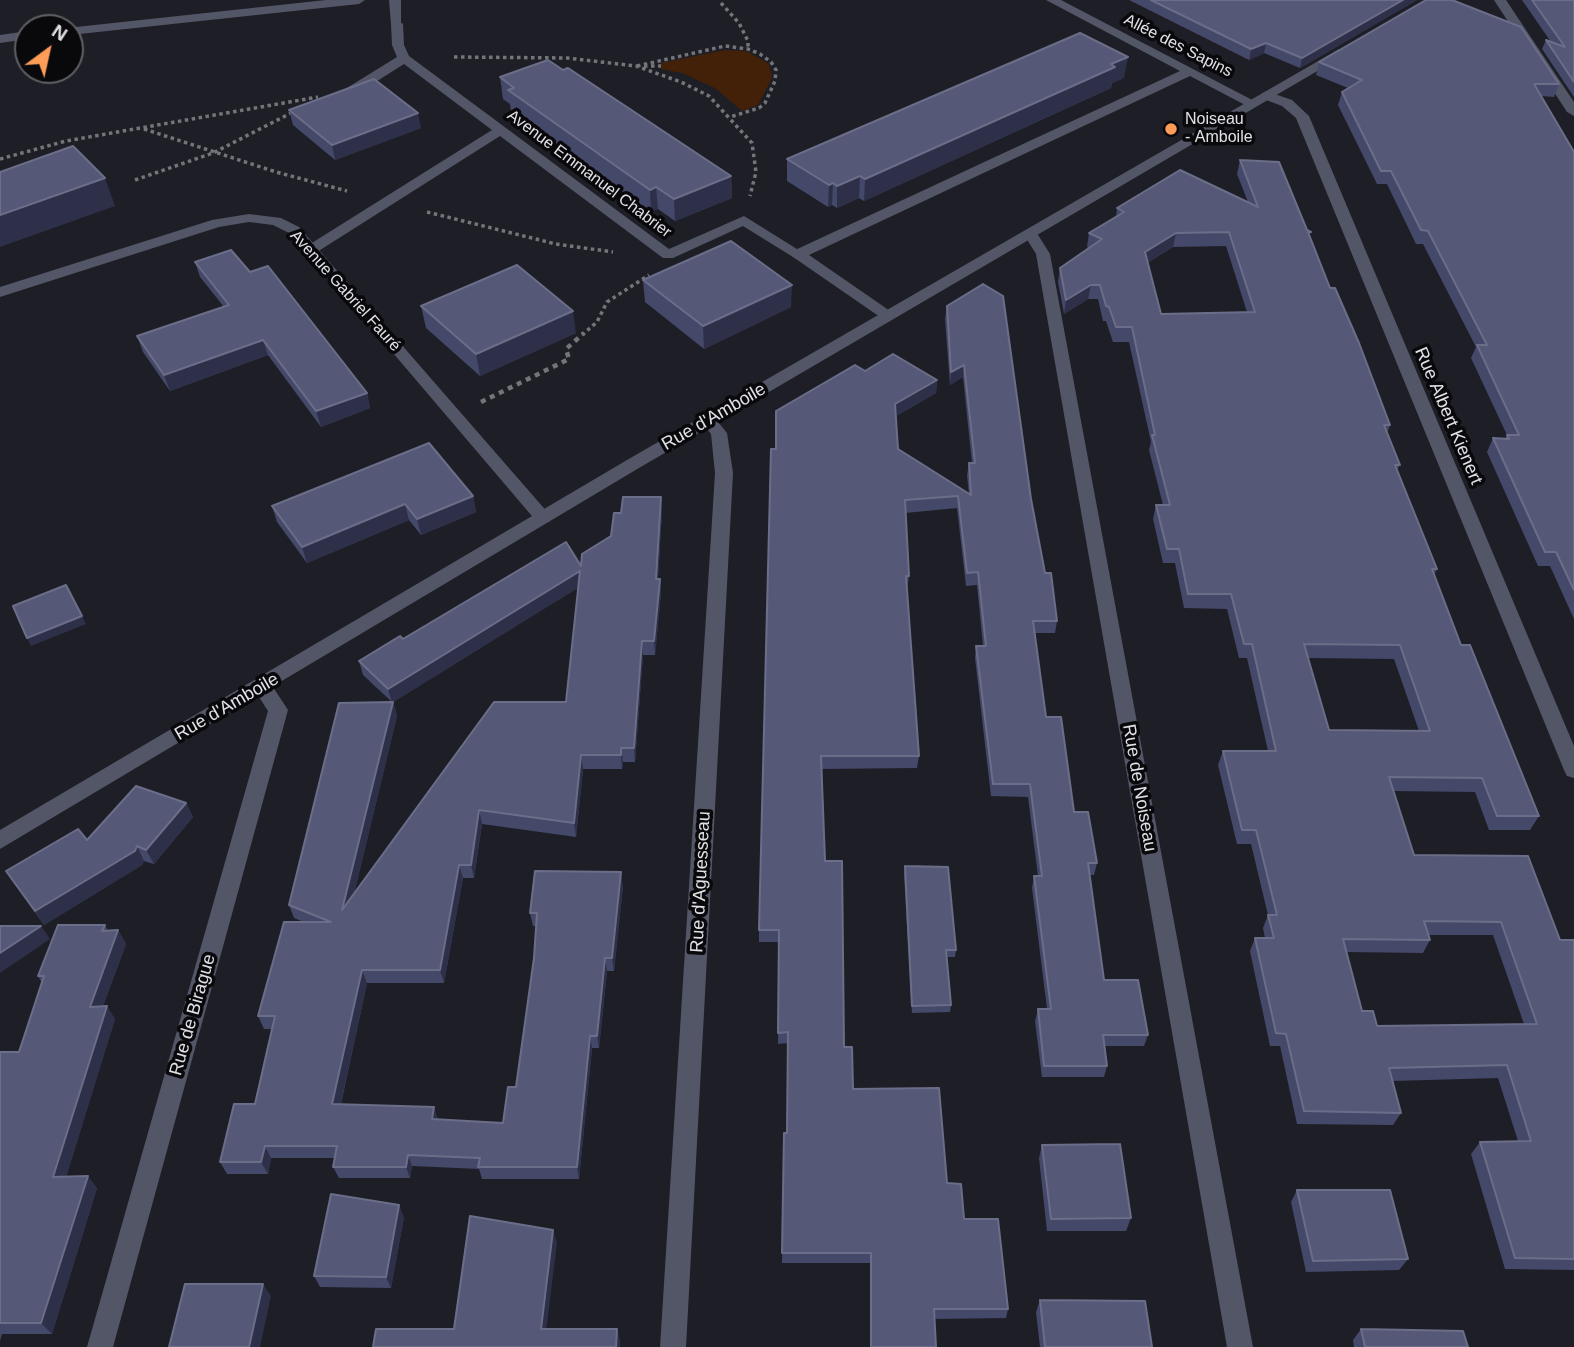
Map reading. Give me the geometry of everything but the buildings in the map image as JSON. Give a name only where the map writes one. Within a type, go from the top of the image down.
[{"type":"street","points":[[84,29],[359,0]]},
{"type":"street","points":[[340,99],[404,58],[398,45],[395,0]]},
{"type":"street","name":"Allée des Sapins","points":[[1052,0],[1190,71],[1259,99]]},
{"type":"street","points":[[1500,0],[1574,112]]},
{"type":"street","name":"Rue d'Amboile","points":[[0,840],[543,518],[1354,44]]},
{"type":"street","name":"Avenue Emmanuel Chabrier","points":[[404,58],[668,255],[744,220]]},
{"type":"street","points":[[798,254],[1190,71]]},
{"type":"street","name":"Rue Albert Kienert","points":[[1259,99],[1287,103],[1302,116],[1574,771]]},
{"type":"street","points":[[312,249],[501,130]]},
{"type":"street","name":"Avenue Gabriel Fauré","points":[[0,292],[217,223],[249,218],[276,221],[294,230],[312,249],[543,518]]},
{"type":"street","points":[[744,220],[888,316]]},
{"type":"street","name":"Rue de Noiseau","points":[[1030,233],[1043,254],[1240,1347]]},
{"type":"street","name":"Rue d'Aguesseau","points":[[673,1347],[724,473],[719,433],[708,421]]},
{"type":"street","name":"Rue de Birague","points":[[100,1347],[278,710],[262,687]]},
{"type":"path","points":[[721,3],[739,23],[748,41],[748,49]]},
{"type":"path","points":[[636,66],[725,46],[748,49],[771,62],[776,70],[775,81],[765,103],[759,108],[730,117]]},
{"type":"path","points":[[404,58],[567,58],[636,66],[661,66]]},
{"type":"path","points":[[636,66],[681,82],[709,96],[752,144],[757,172],[744,220]]},
{"type":"path","points":[[0,159],[66,141],[326,95],[213,153],[135,180]]},
{"type":"path","points":[[455,416],[569,359],[566,349],[597,322],[607,302],[647,276],[676,264],[668,255]]},
{"type":"shaded area","points":[[725,50],[746,51],[769,64],[772,78],[758,105],[742,111],[715,88],[682,73],[661,69],[661,63]]},
{"type":"place","name":"Noiseau - Amboile","points":[[1171,129]]}]
